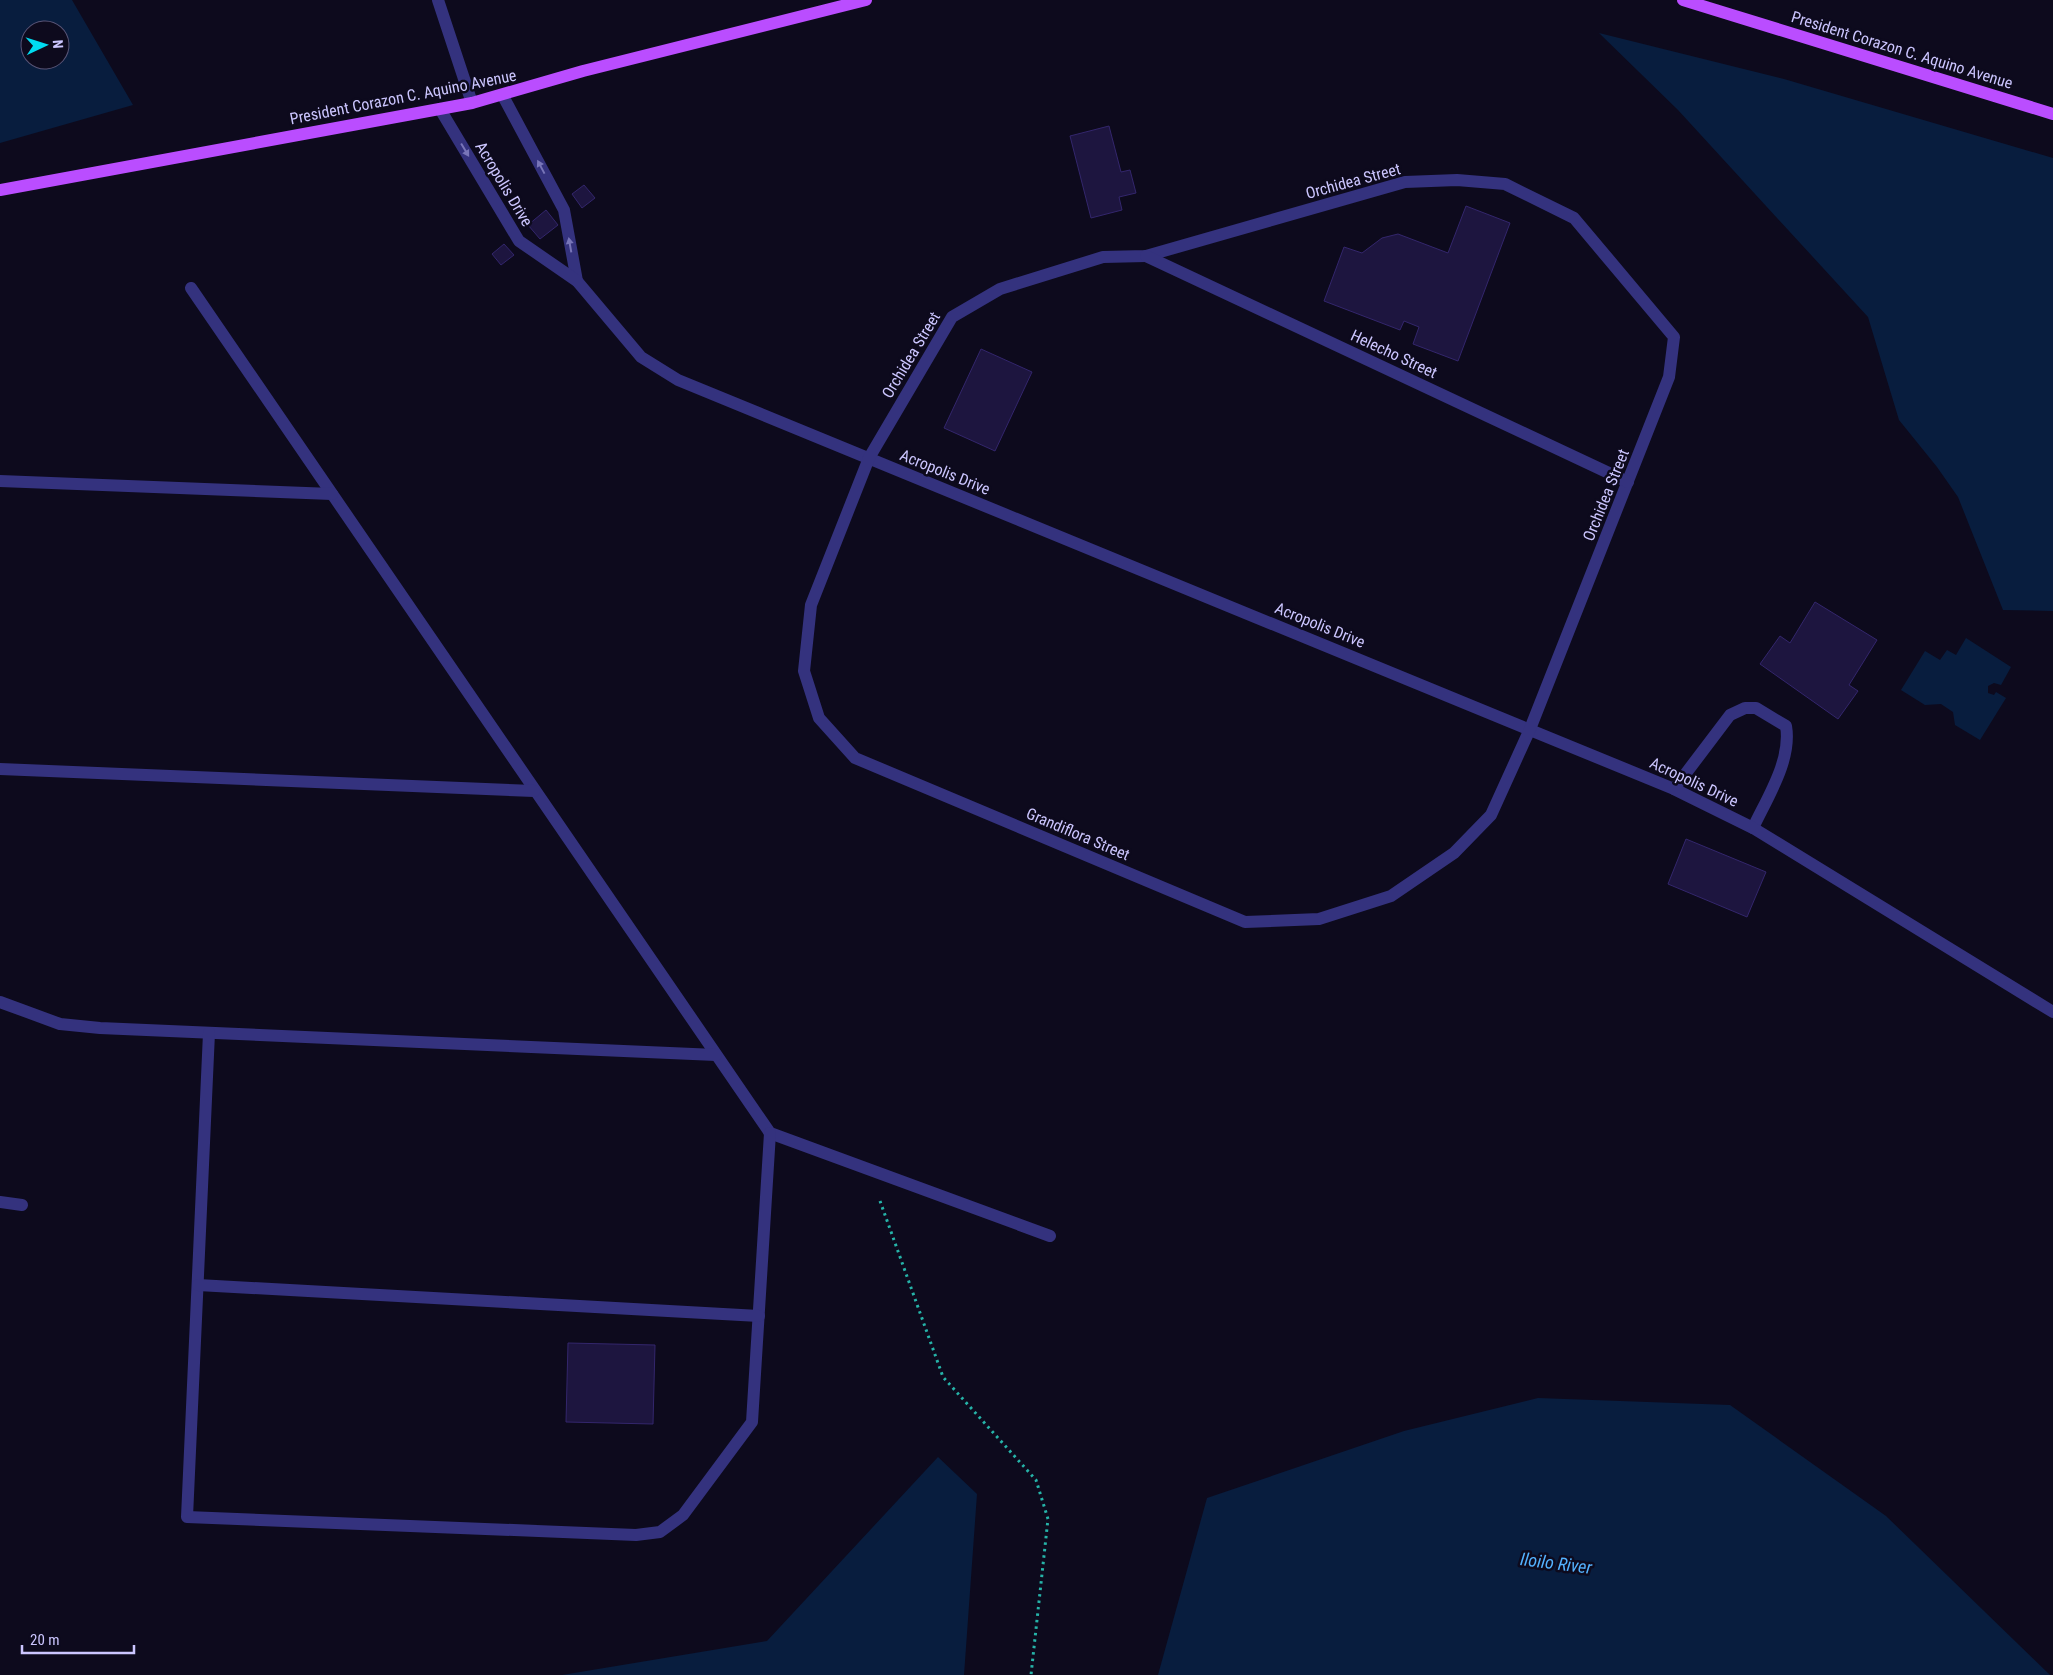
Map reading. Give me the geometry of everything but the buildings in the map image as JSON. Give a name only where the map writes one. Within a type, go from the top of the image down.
[{"type":"main road","name":"President Corazon C. Aquino Avenue","points":[[0,190],[472,103],[503,96],[583,71],[866,0]]},
{"type":"main road","name":"President Corazon C. Aquino Avenue","points":[[1683,0],[2053,114]]},
{"type":"street","points":[[438,0],[472,103]]},
{"type":"street","name":"Acropolis Drive","points":[[503,96],[564,210],[577,280]]},
{"type":"street","name":"Acropolis Drive","points":[[440,109],[519,241],[577,280],[641,357],[678,380],[1674,789],[1753,828],[2053,1012]]},
{"type":"street","name":"Orchidea Street","points":[[869,458],[952,317],[1000,288],[1104,257],[1146,256],[1405,182],[1457,180],[1505,184],[1574,218],[1674,337],[1669,377],[1530,729]]},
{"type":"street","name":"Helecho Street","points":[[1146,256],[1628,482]]},
{"type":"street","points":[[191,288],[770,1134],[1050,1236]]},
{"type":"street","name":"Grandiflora Street","points":[[869,458],[812,605],[804,671],[819,718],[855,758],[1246,922],[1319,919],[1391,896],[1454,853],[1491,814],[1530,729]]},
{"type":"street","points":[[0,481],[332,494]]},
{"type":"street","points":[[1674,789],[1730,714],[1745,708],[1756,708],[1786,726],[1789,738],[1777,775],[1753,828]]},
{"type":"street","points":[[0,769],[534,791]]},
{"type":"street","points":[[0,1002],[60,1024],[209,1033],[716,1054]]},
{"type":"street","points":[[209,1033],[187,1517],[636,1535],[660,1532],[683,1515],[752,1422],[770,1134]]},
{"type":"street","points":[[0,1202],[22,1206]]},
{"type":"street","points":[[198,1284],[759,1316]]},
{"type":"path","points":[[868,1170],[944,1377],[1036,1480],[1048,1519],[1031,1675]]},
{"type":"water","points":[[0,0],[72,0],[133,105],[0,143]]},
{"type":"water","points":[[1599,33],[1784,79],[2053,158],[2053,611],[2003,610],[1958,497],[1937,467],[1899,420],[1868,317],[1678,110]]},
{"type":"water","points":[[1966,638],[2011,667],[2001,685],[1994,683],[1988,686],[1988,693],[1994,695],[1996,692],[2006,698],[1980,740],[1955,725],[1953,712],[1941,704],[1925,705],[1901,690],[1925,651],[1940,660],[1947,650],[1956,655]]},
{"type":"water","name":"Iloilo River","points":[[1538,1398],[1730,1405],[1886,1516],[2050,1675],[1158,1675],[1207,1498],[1404,1431]]},
{"type":"water","points":[[938,1457],[977,1494],[964,1675],[562,1675],[767,1641]]}]
